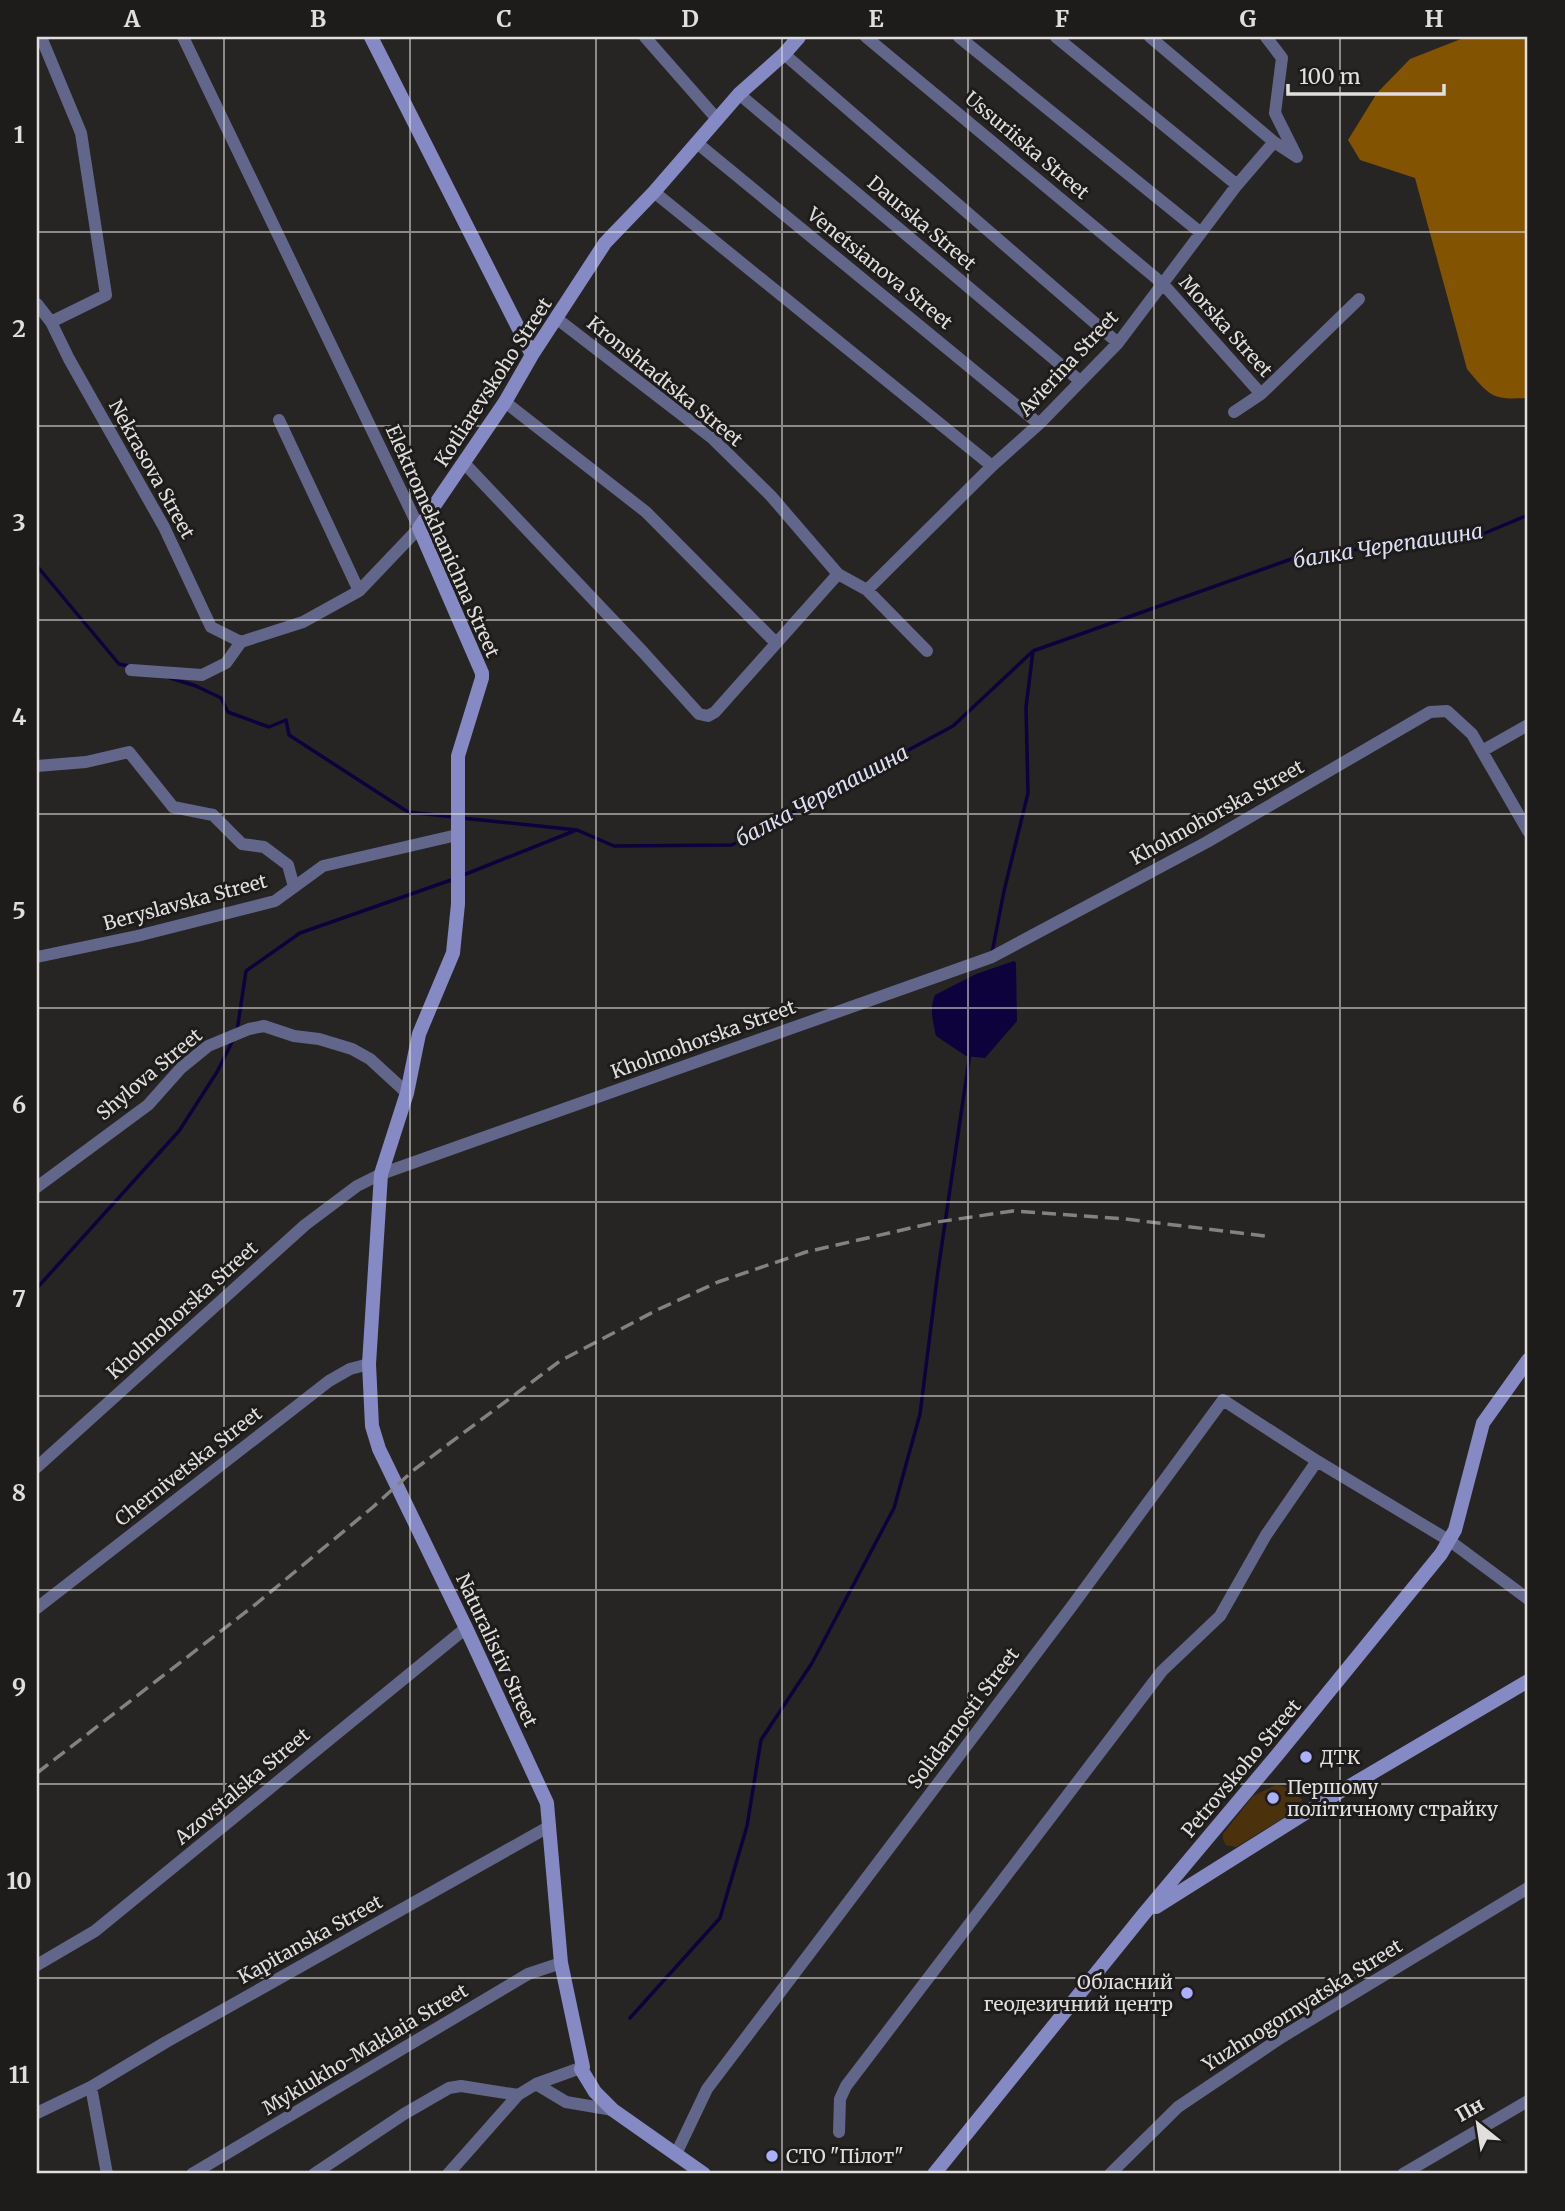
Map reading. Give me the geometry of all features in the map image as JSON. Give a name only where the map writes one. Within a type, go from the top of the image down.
[{"type":"street","points":[[41,37],[81,134],[106,295],[51,322]]},
{"type":"street","name":"Elektromekhanichna Street","points":[[183,37],[419,528],[482,673],[458,756],[458,904],[453,953],[419,1034],[407,1093]]},
{"type":"street","points":[[371,37],[532,355]]},
{"type":"street","points":[[645,37],[717,119]]},
{"type":"street","name":"Kotliarevskoho Street","points":[[131,670],[202,675],[226,663],[241,642],[303,622],[359,591],[419,528],[465,464],[605,243],[654,192],[739,94],[799,37]]},
{"type":"street","name":"Ussuriiska Street","points":[[866,37],[1163,284]]},
{"type":"street","name":"Ussuriiska Street","points":[[959,37],[1201,233]]},
{"type":"street","points":[[1056,37],[1237,185]]},
{"type":"street","points":[[1150,37],[1274,142],[1297,157],[1275,113],[1282,58],[1266,37]]},
{"type":"street","name":"Daurska Street","points":[[784,54],[1118,343]]},
{"type":"street","name":"Daurska Street","points":[[739,94],[1080,381]]},
{"type":"street","name":"Avierina Street","points":[[867,590],[992,466],[1040,424],[1118,343],[1237,185],[1274,142]]},
{"type":"street","name":"Venetsianova Street","points":[[697,143],[1040,424]]},
{"type":"street","points":[[654,192],[992,466]]},
{"type":"street","name":"Morska Street","points":[[1163,284],[1261,394]]},
{"type":"street","name":"Morska Street","points":[[1234,412],[1261,394],[1359,299]]},
{"type":"street","name":"Nekrasova Street","points":[[37,304],[51,322],[164,527],[211,627],[241,642]]},
{"type":"street","name":"Kronshtadtska Street","points":[[556,318],[712,438],[771,496],[838,574],[867,590],[927,651]]},
{"type":"street","points":[[506,402],[646,512],[776,643]]},
{"type":"street","points":[[279,420],[359,591]]},
{"type":"street","points":[[465,464],[699,714],[708,716],[715,712],[838,574]]},
{"type":"street","name":"Kholmohorska Street","points":[[37,1467],[305,1225],[357,1186],[381,1174],[992,957],[1207,842],[1430,712],[1447,711],[1459,720],[1472,733],[1482,751]]},
{"type":"street","points":[[1528,725],[1482,751],[1528,831]]},
{"type":"street","points":[[37,766],[86,762],[129,752],[173,807],[213,815],[242,844],[264,847],[288,865],[294,887]]},
{"type":"street","name":"Beryslavska Street","points":[[37,957],[137,936],[275,901],[323,866],[457,835]]},
{"type":"street","name":"Shylova Street","points":[[37,1187],[148,1105],[181,1068],[208,1046],[249,1029],[264,1027],[293,1037],[319,1039],[352,1049],[370,1059],[407,1093]]},
{"type":"street","name":"Naturalistiv Street","points":[[407,1093],[381,1174],[369,1364],[372,1426],[379,1449],[547,1803],[561,1963],[583,2067],[581,2069],[595,2092],[613,2110],[704,2174]]},
{"type":"street","name":"Petrovskoho Street","points":[[933,2174],[1450,1541],[1483,1423],[1528,1360]]},
{"type":"street","name":"Chernivetska Street","points":[[37,1608],[329,1381],[351,1368],[369,1364]]},
{"type":"street","name":"Solidarnosti Street","points":[[676,2154],[707,2090],[1064,1617],[1223,1400],[1317,1461],[1450,1541],[1528,1600]]},
{"type":"street","points":[[839,2132],[840,2099],[846,2086],[1162,1671],[1220,1616],[1266,1535],[1317,1461]]},
{"type":"street","name":"Azovstalska Street","points":[[37,1965],[95,1931],[466,1628]]},
{"type":"street","points":[[1143,1915],[1326,1800],[1528,1681]]},
{"type":"street","name":"Kapitanska Street","points":[[37,2113],[90,2087],[550,1826]]},
{"type":"street","name":"Yuzhnogornyatska Street","points":[[1110,2174],[1178,2107],[1282,2037],[1528,1888]]},
{"type":"street","name":"Myklukho-Maklaia Street","points":[[192,2174],[528,1974],[561,1963]]},
{"type":"street","points":[[447,2174],[518,2095],[536,2084],[583,2067]]},
{"type":"street","points":[[536,2084],[566,2102],[613,2110]]},
{"type":"street","points":[[314,2174],[404,2114],[449,2088],[461,2086],[518,2095]]},
{"type":"street","points":[[90,2087],[107,2174]]},
{"type":"street","points":[[1403,2174],[1528,2101]]},
{"type":"shaded area","points":[[1466,37],[1528,37],[1528,398],[1493,395],[1481,386],[1467,369],[1415,178],[1360,160],[1348,140],[1377,93],[1410,59]]},
{"type":"shaded area","points":[[1014,961],[1017,1021],[985,1058],[966,1056],[936,1036],[932,1010],[935,995],[976,974]]},
{"type":"shaded area","points":[[1276,1785],[1283,1786],[1302,1799],[1301,1806],[1236,1847],[1226,1845],[1223,1834],[1253,1796]]},
{"type":"waterway","name":"балка Черепашина","points":[[461,818],[577,830],[614,846],[732,845],[953,726],[1033,651],[1297,557],[1485,533],[1528,515]]},
{"type":"waterway","name":"балка Черепашина","points":[[37,566],[119,664],[129,666]]},
{"type":"waterway","points":[[992,953],[1028,793],[1026,707],[1033,651]]},
{"type":"waterway","name":"балка Черепашина","points":[[170,678],[221,698],[228,712],[269,727],[286,720],[289,735],[408,812],[454,817]]},
{"type":"waterway","points":[[461,876],[574,831]]},
{"type":"waterway","points":[[237,1031],[246,971],[300,933],[454,879]]},
{"type":"waterway","points":[[37,1288],[179,1131],[217,1072],[234,1038]]},
{"type":"waterway","points":[[630,2018],[720,1918],[747,1826],[761,1740],[812,1663],[894,1508],[920,1414],[970,1053]]},
{"type":"railway","points":[[37,1773],[256,1604],[415,1469],[560,1361],[659,1309],[718,1282],[806,1252],[937,1222],[1013,1211],[1125,1219],[1265,1236]]},
{"type":"place","name":"ДТК","points":[[1306,1757]]},
{"type":"place","name":"Першому політичному страйку","points":[[1273,1798]]},
{"type":"place","name":"Обласний геодезичний центр","points":[[1187,1993]]},
{"type":"place","name":"СТО \"Пілот\"","points":[[772,2156]]}]
